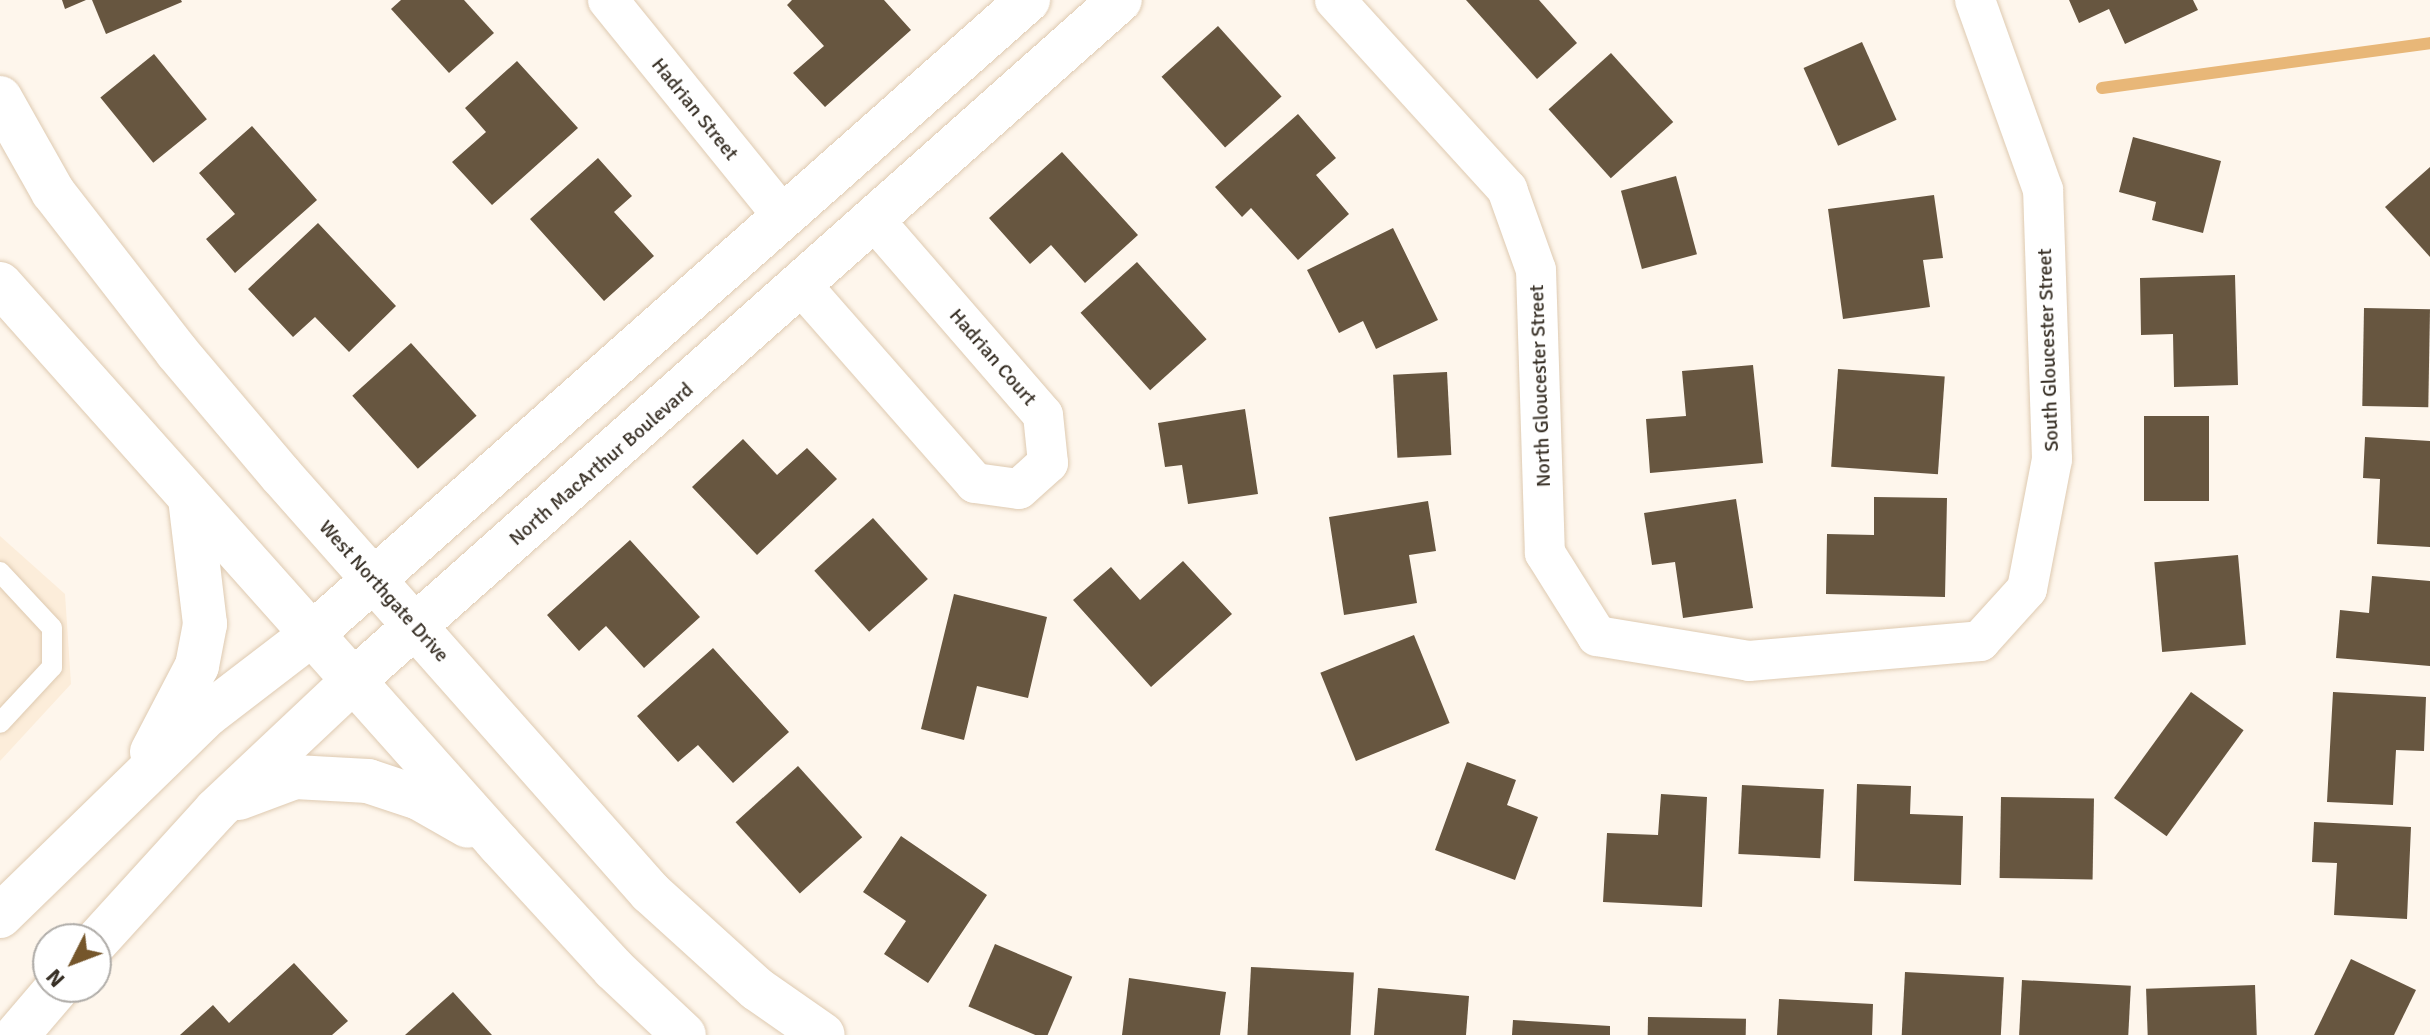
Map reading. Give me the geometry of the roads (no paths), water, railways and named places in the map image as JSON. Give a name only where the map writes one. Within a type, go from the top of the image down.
[{"type":"main road","points":[[0,916],[137,778],[208,714],[311,635],[1028,0]]},
{"type":"main road","name":"North MacArthur Boulevard","points":[[112,924],[216,810],[352,682],[815,275],[1120,0]]},
{"type":"main road","name":"West Northgate Drive","points":[[0,98],[53,192],[177,352],[374,578],[650,892],[757,989],[823,1035]]},
{"type":"main road","points":[[784,217],[815,275]]},
{"type":"main road","points":[[0,284],[500,845],[614,969],[684,1035]]},
{"type":"main road","points":[[137,778],[197,666],[205,624],[190,499]]},
{"type":"main road","points":[[216,810],[295,777],[368,781],[419,798],[500,845]]},
{"type":"main road","points":[[17,1035],[44,1003]]},
{"type":"street","name":"Hadrian Street","points":[[608,0],[784,217]]},
{"type":"street","name":"North Gloucester Street","points":[[1335,0],[1507,189],[1536,270],[1545,553],[1597,636]]},
{"type":"street","name":"South Gloucester Street","points":[[1597,636],[1749,661],[1980,641],[2027,589],[2052,459],[2043,190],[1975,0]]},
{"type":"street","name":"Hadrian Court","points":[[815,275],[975,483],[1019,489],[1048,463],[1043,415],[874,220]]},
{"type":"lane","points":[[0,572],[52,628],[52,667],[0,723]]},
{"type":"waterway","points":[[2102,88],[2430,43]]}]
